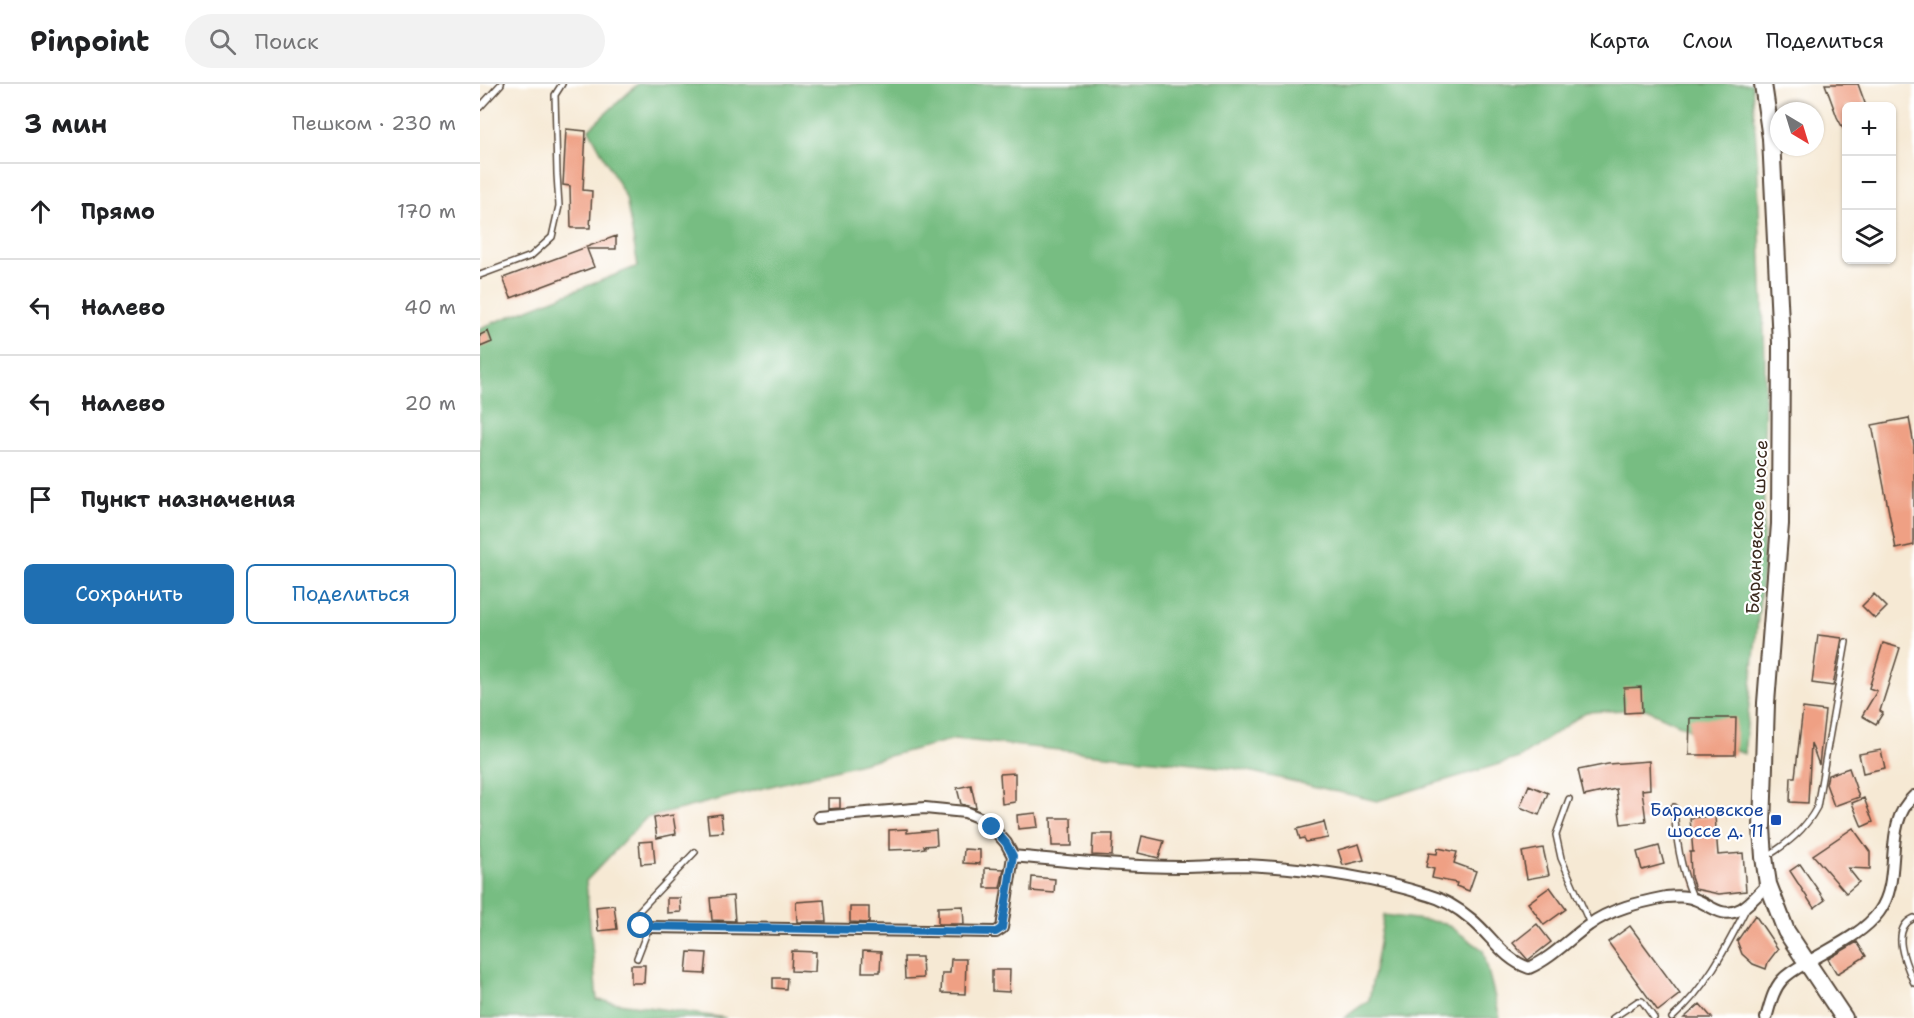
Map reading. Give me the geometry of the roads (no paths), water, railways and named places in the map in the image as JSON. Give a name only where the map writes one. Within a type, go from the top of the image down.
[{"type":"main road","name":"Барановское шоссе","points":[[1763,84],[1771,138],[1781,343],[1780,524],[1766,703],[1762,828],[1764,858],[1768,884],[1786,931],[1844,1018]]},
{"type":"street","points":[[1766,1018],[1781,980],[1862,928],[1878,914],[1886,902],[1899,817],[1905,804],[1914,796]]},
{"type":"street","points":[[649,927],[996,932],[1002,928],[1013,856],[1006,843],[982,819],[965,812],[925,808],[819,817]]},
{"type":"street","points":[[1013,856],[1123,866],[1243,865],[1350,875],[1432,896],[1451,905],[1471,919],[1506,956],[1517,964],[1529,968],[1543,962],[1590,924],[1635,904],[1670,896],[1694,899],[1714,911],[1739,910],[1768,884]]},
{"type":"lane","points":[[480,107],[501,84]]},
{"type":"lane","points":[[480,275],[531,256],[552,237],[560,206],[556,174],[555,95],[562,84]]},
{"type":"lane","points":[[1764,858],[1800,832],[1810,821],[1817,807],[1846,642]]},
{"type":"lane","points":[[1569,799],[1556,835],[1561,858],[1590,924]]},
{"type":"lane","points":[[1674,807],[1676,836],[1685,879],[1694,899]]},
{"type":"lane","points":[[637,958],[649,927],[636,923],[636,915],[695,852]]},
{"type":"lane","points":[[1672,1018],[1694,996],[1721,957],[1749,902]]},
{"type":"lane","points":[[1914,918],[1905,926],[1902,934],[1902,956],[1914,983]]},
{"type":"lane","points":[[1613,1018],[1638,1001],[1642,1001],[1654,1018]]},
{"type":"place","name":"Барановское шоссе д. 11","points":[[1776,820]]}]
